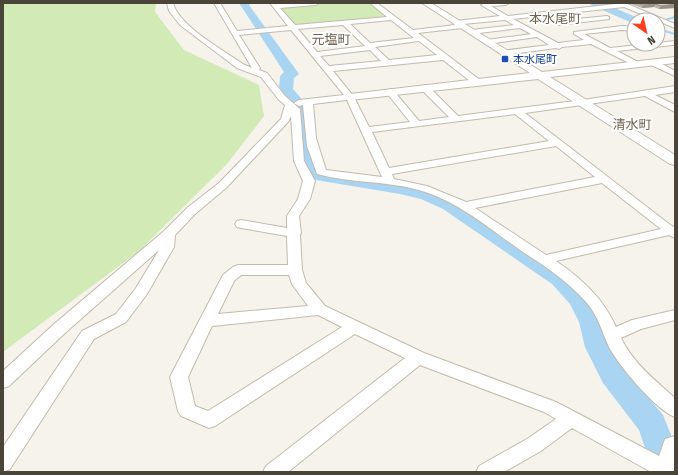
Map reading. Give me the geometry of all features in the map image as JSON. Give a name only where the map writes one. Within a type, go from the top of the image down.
[{"type":"street","points":[[170,3],[172,11],[182,24],[240,66],[255,72],[270,81],[277,91],[295,109],[299,161],[309,181],[304,199],[293,216],[295,233],[295,270],[299,284],[320,310],[418,357],[550,408],[666,471],[672,445],[675,444]]},
{"type":"street","points":[[217,3],[256,68],[255,72]]},
{"type":"street","points":[[274,5],[316,3]]},
{"type":"street","points":[[373,3],[477,82]]},
{"type":"street","points":[[426,3],[675,161]]},
{"type":"street","points":[[482,4],[506,3]]},
{"type":"street","points":[[482,4],[559,47]]},
{"type":"street","points":[[412,32],[506,17],[622,4],[641,12]]},
{"type":"street","points":[[274,5],[350,97],[388,177],[448,197],[465,206],[544,260],[580,288],[598,307],[621,354],[645,381],[675,409]]},
{"type":"street","points":[[587,9],[626,26]]},
{"type":"street","points":[[539,14],[636,64]]},
{"type":"street","points":[[666,18],[670,17]]},
{"type":"street","points":[[234,33],[392,18]]},
{"type":"street","points":[[558,23],[607,18]]},
{"type":"street","points":[[344,23],[388,63]]},
{"type":"street","points":[[471,32],[522,26]]},
{"type":"street","points":[[576,33],[626,28]]},
{"type":"street","points":[[504,53],[559,47],[591,40],[626,35]]},
{"type":"street","points":[[487,42],[540,36]]},
{"type":"street","points":[[316,54],[422,40]]},
{"type":"street","points":[[609,50],[674,44]]},
{"type":"street","points":[[328,69],[445,57]]},
{"type":"street","points":[[290,104],[675,60]]},
{"type":"street","points":[[652,62],[675,74]]},
{"type":"street","points":[[425,88],[456,119]]},
{"type":"street","points":[[367,130],[583,103],[675,89]]},
{"type":"street","points":[[390,92],[417,124]]},
{"type":"street","points":[[645,93],[675,109]]},
{"type":"street","points":[[308,102],[308,130],[315,158],[321,172],[338,176],[388,177],[557,143]]},
{"type":"street","points":[[3,381],[59,329],[169,234],[191,211],[223,185],[285,120],[290,104]]},
{"type":"street","points":[[517,111],[674,232]]},
{"type":"street","points":[[465,206],[605,179]]},
{"type":"street","points":[[241,224],[295,233]]},
{"type":"street","points":[[544,260],[674,232]]},
{"type":"street","points":[[3,463],[88,335],[121,318],[142,291],[167,247],[169,234]]},
{"type":"street","points":[[295,270],[238,270],[228,278],[179,377],[187,411],[209,420],[355,326]]},
{"type":"street","points":[[207,321],[320,310]]},
{"type":"street","points":[[612,336],[637,324],[675,315]]},
{"type":"street","points":[[274,472],[418,357]]},
{"type":"street","points":[[486,472],[534,445],[571,419]]},
{"type":"green space","points":[[3,3],[156,3],[155,12],[184,50],[259,85],[264,116],[227,164],[138,252],[3,352]]},
{"type":"green space","points":[[325,3],[370,3],[387,16],[296,26],[280,7]]},
{"type":"building","points":[[638,3],[675,4],[661,6],[655,4],[643,5]]},
{"type":"waterway","points":[[245,3],[243,4],[292,74],[287,76],[286,90],[299,104],[301,136],[306,156],[316,175],[400,188],[428,195],[450,205],[560,279],[580,300],[591,322],[598,347],[613,375],[652,424],[669,472]]},
{"type":"waterway","points":[[595,3],[626,17]]},
{"type":"waterway","points":[[666,20],[675,17]]},
{"type":"waterway","points":[[666,31],[675,34]]},
{"type":"place","name":"本水尾町","points":[[505,59]]},
{"type":"district","name":"本水尾町","points":[[555,18]]},
{"type":"district","name":"元塩町","points":[[331,39]]},
{"type":"district","name":"清水町","points":[[632,124]]}]
